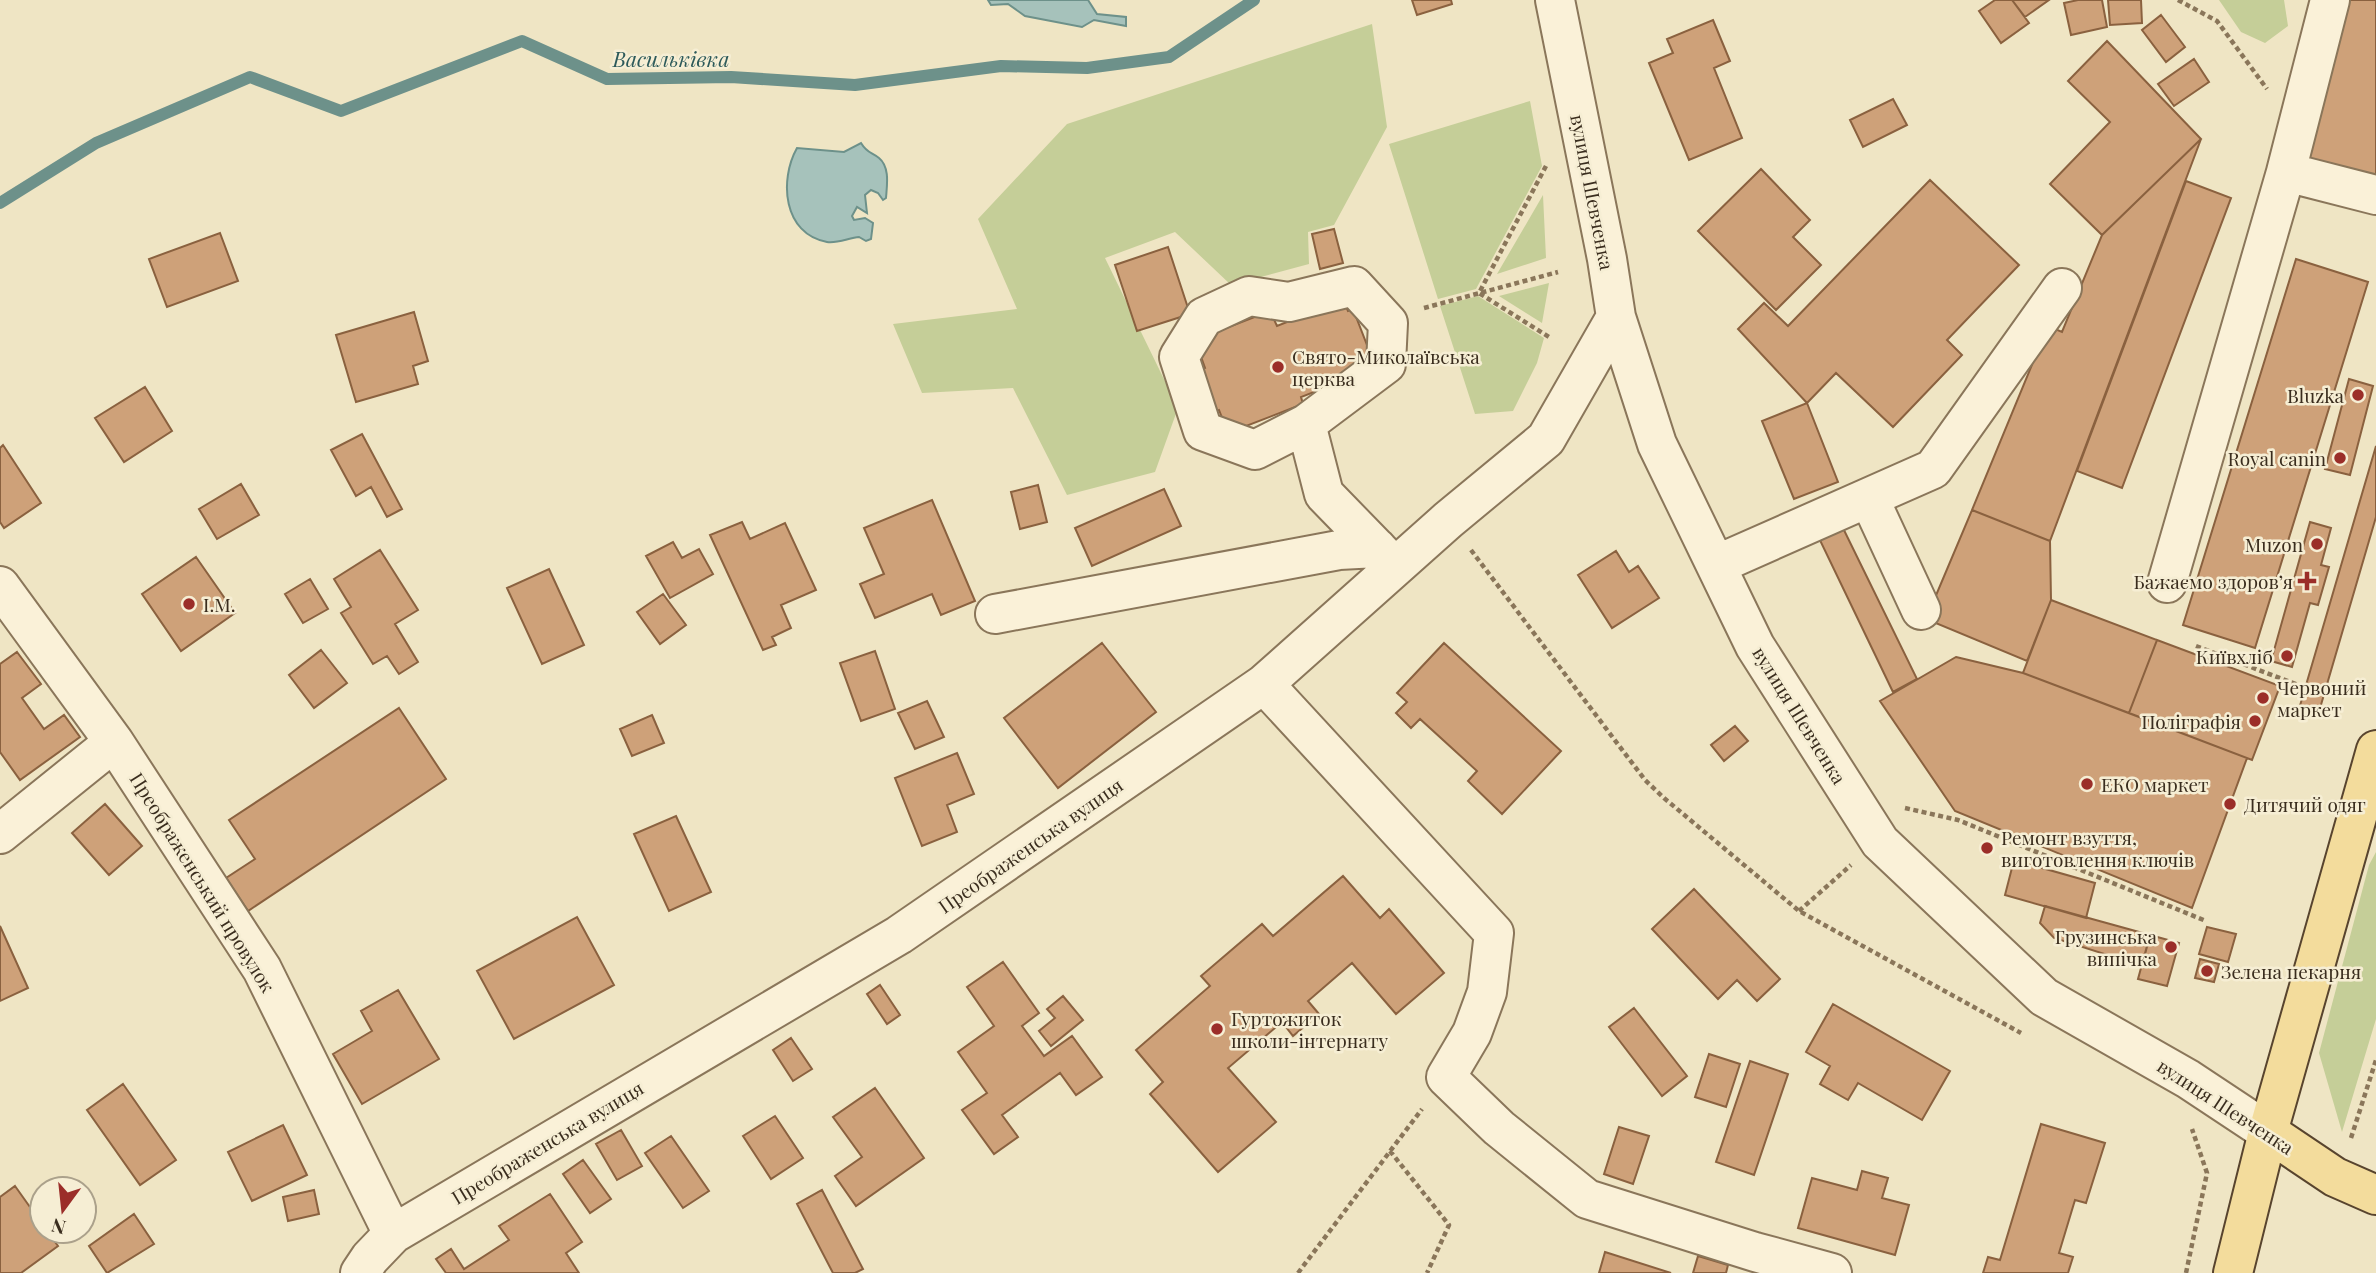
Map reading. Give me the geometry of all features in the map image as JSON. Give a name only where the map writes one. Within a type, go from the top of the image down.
[{"type":"main road","points":[[2233,1273],[2268,1132],[2376,750]]},
{"type":"main road","name":"вулиця Шевченка","points":[[2268,1132],[2335,1177],[2376,1195]]},
{"type":"street","name":"вулиця Шевченка","points":[[1555,0],[1607,259],[1616,317],[1657,444],[1755,646],[1880,842],[2045,997],[2188,1079],[2268,1132]]},
{"type":"street","points":[[2167,583],[2286,172],[2330,0]]},
{"type":"street","points":[[2286,172],[2376,195]]},
{"type":"street","points":[[1354,286],[1388,323],[1386,363],[1306,424],[1255,450],[1203,431],[1179,357],[1204,317],[1249,296],[1289,302],[1354,286]]},
{"type":"street","points":[[1716,565],[1933,469],[2062,288]]},
{"type":"street","name":"Преображенська вулиця","points":[[360,1273],[393,1234],[899,935],[1264,684],[1386,557],[1546,439],[1616,317]]},
{"type":"street","points":[[1306,424],[1324,494],[1386,557]]},
{"type":"street","points":[[1869,498],[1921,610]]},
{"type":"street","points":[[995,614],[1312,555],[1386,557]]},
{"type":"street","name":"Преображенський провулок","points":[[0,586],[114,742],[262,969],[393,1234]]},
{"type":"street","points":[[1264,684],[1494,933],[1487,992],[1472,1032],[1446,1077],[1499,1128],[1587,1199],[1752,1263],[1832,1273]]},
{"type":"street","points":[[0,834],[114,742]]},
{"type":"street","points":[[2346,853],[2376,820]]},
{"type":"path","points":[[2178,0],[2217,20],[2296,128]]},
{"type":"path","points":[[1479,293],[1549,162]]},
{"type":"path","points":[[1436,304],[1558,272]]},
{"type":"path","points":[[1479,293],[1549,337]]},
{"type":"path","points":[[1463,541],[1645,780],[1799,911],[2025,1035]]},
{"type":"path","points":[[2196,646],[2298,685]]},
{"type":"path","points":[[1904,808],[1958,820],[2206,921]]},
{"type":"path","points":[[1799,911],[1839,874]]},
{"type":"path","points":[[2351,1138],[2376,1060]]},
{"type":"path","points":[[1298,1273],[1446,1077]]},
{"type":"path","points":[[2186,1273],[2207,1173],[2190,1124]]},
{"type":"path","points":[[1390,1151],[1449,1225],[1427,1273]]},
{"type":"green space","points":[[2219,0],[2284,0],[2288,26],[2265,43],[2241,32]]},
{"type":"green space","points":[[1372,24],[1387,127],[1334,225],[1308,232],[1309,264],[1231,285],[1175,232],[1105,258],[1178,408],[1155,472],[1067,495],[1013,388],[922,393],[893,324],[1017,309],[978,219],[1067,124]]},
{"type":"green space","points":[[1530,101],[1542,166],[1476,289],[1438,299],[1389,144]]},
{"type":"green space","points":[[1543,195],[1546,258],[1497,274]]},
{"type":"green space","points":[[1549,283],[1542,323],[1499,296]]},
{"type":"green space","points":[[1478,296],[1544,338],[1537,363],[1513,411],[1475,414],[1440,306]]},
{"type":"green space","points":[[2376,852],[2376,1019],[2342,1132],[2319,1053],[2369,865]]},
{"type":"water","points":[[988,0],[1088,0],[1097,14],[1126,17],[1126,26],[1094,20],[1082,27],[1025,16],[1008,4],[991,5]]},
{"type":"water","points":[[861,143],[867,151],[879,158],[885,166],[887,176],[886,198],[883,200],[878,193],[871,190],[865,195],[867,213],[857,207],[852,216],[854,220],[865,218],[873,223],[871,239],[866,241],[859,237],[827,242],[812,237],[793,217],[789,204],[788,175],[797,148],[844,152]]},
{"type":"building","points":[[1412,0],[1451,0],[1452,4],[1417,15]]},
{"type":"building","points":[[1995,0],[2012,0],[2029,23],[2001,43],[1979,11]]},
{"type":"building","points":[[2012,0],[2049,0],[2025,17]]},
{"type":"building","points":[[2102,0],[2107,27],[2071,35],[2064,3]]},
{"type":"building","points":[[2108,0],[2141,0],[2142,23],[2110,25]]},
{"type":"building","points":[[2345,0],[2376,0],[2376,185],[2299,164]]},
{"type":"building","points":[[2161,15],[2185,47],[2166,62],[2142,30]]},
{"type":"building","points":[[1713,20],[1730,61],[1714,68],[1742,138],[1689,160],[1649,63],[1673,53],[1667,39]]},
{"type":"building","points":[[2107,41],[2201,139],[2102,235],[2050,184],[2110,122],[2068,81]]},
{"type":"building","points":[[2194,59],[2209,82],[2174,106],[2158,84]]},
{"type":"building","points":[[1893,99],[1907,125],[1863,147],[1850,120]]},
{"type":"building","points":[[2201,139],[2050,541],[1972,510],[2048,326],[2062,332],[2102,235]]},
{"type":"building","points":[[1761,169],[1810,220],[1793,237],[1821,265],[1776,310],[1698,231]]},
{"type":"building","points":[[1930,180],[2019,265],[1947,340],[1962,355],[1893,427],[1836,373],[1807,403],[1738,329],[1764,303],[1788,326]]},
{"type":"building","points":[[2186,181],[2231,198],[2122,488],[2077,471]]},
{"type":"building","points":[[1334,229],[1343,263],[1320,269],[1312,234]]},
{"type":"building","points":[[220,233],[238,281],[167,307],[149,259]]},
{"type":"building","points":[[1168,247],[1190,314],[1137,331],[1115,265]]},
{"type":"building","points":[[2296,259],[2368,282],[2255,648],[2183,625]]},
{"type":"building","name":"Свято-Миколаївська церква","points":[[1343,300],[1348,311],[1353,309],[1372,358],[1351,366],[1355,376],[1301,397],[1303,404],[1228,433],[1219,410],[1207,415],[1190,374],[1205,368],[1195,340],[1270,311],[1277,326]]},
{"type":"building","points":[[414,312],[428,361],[413,366],[418,384],[356,402],[336,335]]},
{"type":"building","points":[[2349,379],[2373,386],[2350,475],[2325,469]]},
{"type":"building","points":[[145,387],[172,431],[124,462],[95,418]]},
{"type":"building","points":[[1807,403],[1838,482],[1794,499],[1762,421]]},
{"type":"building","points":[[362,434],[402,509],[387,517],[371,487],[356,496],[331,450]]},
{"type":"building","points":[[3,445],[41,503],[4,528],[0,522],[0,448]]},
{"type":"building","points":[[2376,446],[2376,517],[2318,715],[2299,709]]},
{"type":"building","points":[[241,484],[259,515],[217,539],[199,509]]},
{"type":"building","points":[[1038,485],[1047,522],[1020,529],[1011,492]]},
{"type":"building","points":[[1164,489],[1181,526],[1092,566],[1075,528]]},
{"type":"building","points":[[932,500],[975,601],[941,615],[932,594],[875,618],[860,584],[884,574],[864,528]]},
{"type":"building","points":[[1972,510],[2050,541],[2051,600],[2027,661],[1926,619]]},
{"type":"building","points":[[742,522],[750,539],[785,523],[816,590],[781,605],[791,628],[772,637],[776,645],[763,650],[710,535]]},
{"type":"building","points":[[1840,522],[1917,679],[1893,692],[1817,534]]},
{"type":"building","points":[[2310,522],[2331,528],[2321,565],[2329,567],[2318,605],[2310,603],[2292,667],[2271,661]]},
{"type":"building","points":[[673,542],[682,558],[699,549],[713,574],[670,598],[646,556]]},
{"type":"building","points":[[380,550],[418,610],[395,624],[418,662],[399,674],[387,656],[373,664],[341,613],[351,607],[334,579]]},
{"type":"building","points":[[1616,551],[1629,572],[1638,566],[1659,598],[1612,628],[1578,575]]},
{"type":"building","name":"І.М.","points":[[196,557],[235,613],[181,651],[142,594]]},
{"type":"building","points":[[549,569],[584,645],[542,664],[507,588]]},
{"type":"building","points":[[310,579],[328,609],[303,623],[285,594]]},
{"type":"building","points":[[663,594],[686,625],[660,644],[637,612]]},
{"type":"building","points":[[2051,600],[2157,640],[2129,713],[2023,673]]},
{"type":"building","points":[[2157,640],[2280,686],[2252,760],[2129,713]]},
{"type":"building","points":[[1102,643],[1156,712],[1058,788],[1004,718]]},
{"type":"building","points":[[1444,643],[1561,751],[1502,814],[1468,781],[1477,771],[1420,719],[1411,728],[1396,713],[1407,702],[1397,693]]},
{"type":"building","points":[[321,650],[347,683],[314,708],[289,675]]},
{"type":"building","points":[[875,651],[895,709],[861,721],[840,663]]},
{"type":"building","points":[[17,652],[41,684],[22,698],[44,729],[64,715],[80,737],[20,780],[0,752],[0,664]]},
{"type":"building","name":"ЕКО маркет","points":[[1956,657],[2023,673],[2247,758],[2192,908],[1955,811],[1880,701]]},
{"type":"building","points":[[927,701],[944,737],[915,749],[898,713]]},
{"type":"building","points":[[399,708],[446,779],[248,911],[226,878],[255,859],[229,820]]},
{"type":"building","points":[[652,715],[664,743],[632,756],[620,729]]},
{"type":"building","points":[[1735,726],[1748,741],[1724,761],[1711,745]]},
{"type":"building","points":[[957,753],[974,794],[947,805],[957,832],[922,846],[895,778]]},
{"type":"building","points":[[105,804],[142,846],[109,875],[72,833]]},
{"type":"building","points":[[676,816],[711,892],[669,911],[634,834]]},
{"type":"building","points":[[2014,860],[2095,883],[2086,918],[2005,895]]},
{"type":"building","name":"Гуртожиток школи-інтернату","points":[[1343,876],[1380,918],[1389,909],[1444,973],[1396,1014],[1352,963],[1308,1001],[1319,1014],[1293,1036],[1282,1022],[1228,1068],[1276,1122],[1218,1172],[1150,1094],[1163,1082],[1136,1050],[1210,986],[1201,976],[1262,924],[1273,936]]},
{"type":"building","points":[[1694,889],[1780,979],[1757,1001],[1737,980],[1718,999],[1652,929]]},
{"type":"building","points":[[2045,906],[2150,935],[2142,966],[2054,938],[2040,923]]},
{"type":"building","points":[[577,917],[614,985],[514,1039],[477,971]]},
{"type":"building","points":[[0,926],[28,988],[0,1001]]},
{"type":"building","points":[[2207,927],[2236,934],[2228,962],[2199,954]]},
{"type":"building","points":[[2150,935],[2179,943],[2167,986],[2138,979]]},
{"type":"building","name":"Зелена пекарня","points":[[2200,959],[2219,964],[2214,982],[2195,978]]},
{"type":"building","points":[[1003,962],[1039,1013],[1022,1026],[1044,1056],[1072,1036],[1102,1077],[1076,1095],[1060,1073],[1002,1115],[1018,1137],[994,1154],[962,1110],[987,1093],[958,1052],[994,1026],[967,987]]},
{"type":"building","points":[[880,985],[900,1015],[887,1024],[867,994]]},
{"type":"building","points":[[398,990],[439,1059],[362,1104],[333,1054],[372,1031],[361,1011]]},
{"type":"building","points":[[1063,996],[1083,1020],[1051,1046],[1039,1031],[1055,1018],[1047,1009]]},
{"type":"building","points":[[1833,1004],[1950,1071],[1922,1120],[1858,1083],[1848,1100],[1820,1084],[1830,1066],[1806,1052]]},
{"type":"building","points":[[1634,1008],[1687,1076],[1662,1096],[1609,1027]]},
{"type":"building","points":[[791,1038],[812,1069],[793,1081],[773,1050]]},
{"type":"building","points":[[1709,1054],[1740,1064],[1726,1107],[1695,1097]]},
{"type":"building","points":[[1750,1061],[1788,1074],[1754,1175],[1716,1162]]},
{"type":"building","points":[[123,1084],[176,1160],[140,1185],[87,1110]]},
{"type":"building","points":[[875,1088],[924,1158],[856,1206],[835,1176],[862,1157],[833,1117]]},
{"type":"building","points":[[775,1116],[803,1158],[771,1179],[743,1136]]},
{"type":"building","points":[[2041,1124],[2105,1143],[2086,1203],[2075,1200],[2059,1253],[2073,1257],[2068,1273],[1983,1273],[1988,1257],[2000,1260]]},
{"type":"building","points":[[283,1125],[307,1175],[252,1201],[228,1152]]},
{"type":"building","points":[[1619,1127],[1649,1136],[1633,1184],[1604,1174]]},
{"type":"building","points":[[621,1130],[642,1166],[617,1180],[596,1144]]},
{"type":"building","points":[[671,1136],[709,1191],[683,1208],[645,1153]]},
{"type":"building","points":[[583,1160],[611,1199],[590,1213],[563,1174]]},
{"type":"building","points":[[1862,1171],[1888,1178],[1882,1198],[1909,1205],[1895,1255],[1798,1228],[1812,1178],[1857,1190]]},
{"type":"building","points":[[15,1186],[28,1204],[28,1245],[58,1246],[21,1273],[0,1273],[0,1197]]},
{"type":"building","points":[[314,1190],[319,1214],[288,1221],[283,1197]]},
{"type":"building","points":[[822,1190],[863,1269],[855,1273],[833,1273],[797,1204]]},
{"type":"building","points":[[550,1194],[582,1242],[566,1253],[579,1273],[446,1273],[436,1259],[451,1249],[464,1269],[509,1240],[499,1226]]},
{"type":"building","points":[[134,1214],[154,1244],[107,1273],[89,1246],[98,1245],[98,1240]]},
{"type":"building","points":[[1605,1252],[1671,1273],[1599,1273]]},
{"type":"building","points":[[1698,1256],[1728,1265],[1726,1273],[1693,1273]]},
{"type":"waterway","name":"Васильківка","points":[[0,203],[96,143],[250,77],[341,111],[522,41],[607,79],[731,77],[855,85],[1001,66],[1087,68],[1169,57],[1254,0]]},
{"type":"place","name":"Свято-Миколаївська церква","points":[[1278,367]]},
{"type":"place","name":"Bluzka","points":[[2358,395]]},
{"type":"place","name":"Royal canin","points":[[2340,458]]},
{"type":"place","name":"Muzon","points":[[2317,544]]},
{"type":"place","name":"Бажаємо здоровʼя","points":[[2307,581]]},
{"type":"place","name":"І.М.","points":[[189,604]]},
{"type":"place","name":"Київхліб","points":[[2287,656]]},
{"type":"place","name":"Червоний маркет","points":[[2263,698]]},
{"type":"place","name":"Поліграфія","points":[[2255,721]]},
{"type":"place","name":"ЕКО маркет","points":[[2087,784]]},
{"type":"place","name":"Дитячий одяг","points":[[2230,804]]},
{"type":"place","name":"Ремонт взуття, виготовлення ключів","points":[[1987,848]]},
{"type":"place","name":"Грузинська випічка","points":[[2171,947]]},
{"type":"place","name":"Зелена пекарня","points":[[2207,971]]},
{"type":"place","name":"Гуртожиток школи-інтернату","points":[[1217,1029]]}]
